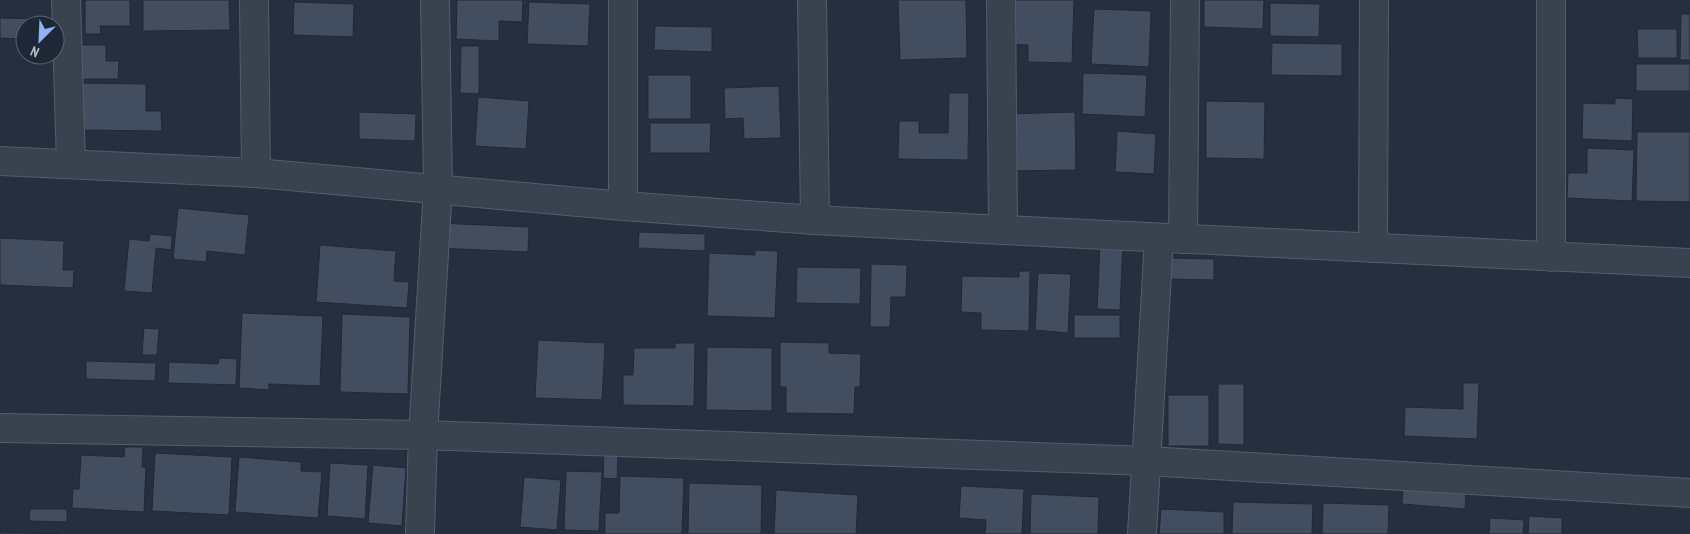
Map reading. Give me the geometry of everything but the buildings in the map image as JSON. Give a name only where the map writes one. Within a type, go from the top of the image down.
[{"type":"street","points":[[66,0],[71,164]]},
{"type":"street","points":[[254,0],[256,173]]},
{"type":"street","points":[[420,534],[423,435],[438,188],[435,0]]},
{"type":"street","points":[[623,0],[623,206]]},
{"type":"street","points":[[812,0],[815,220]]},
{"type":"street","points":[[1001,0],[1003,230]]},
{"type":"street","points":[[1142,534],[1147,461],[1171,239],[1185,0]]},
{"type":"street","points":[[1373,248],[1374,0]]},
{"type":"street","points":[[1551,257],[1552,0]]},
{"type":"street","points":[[0,161],[256,173],[623,206],[815,220],[1171,239],[1690,263]]},
{"type":"street","points":[[0,428],[423,435],[1147,461],[1690,492]]}]
